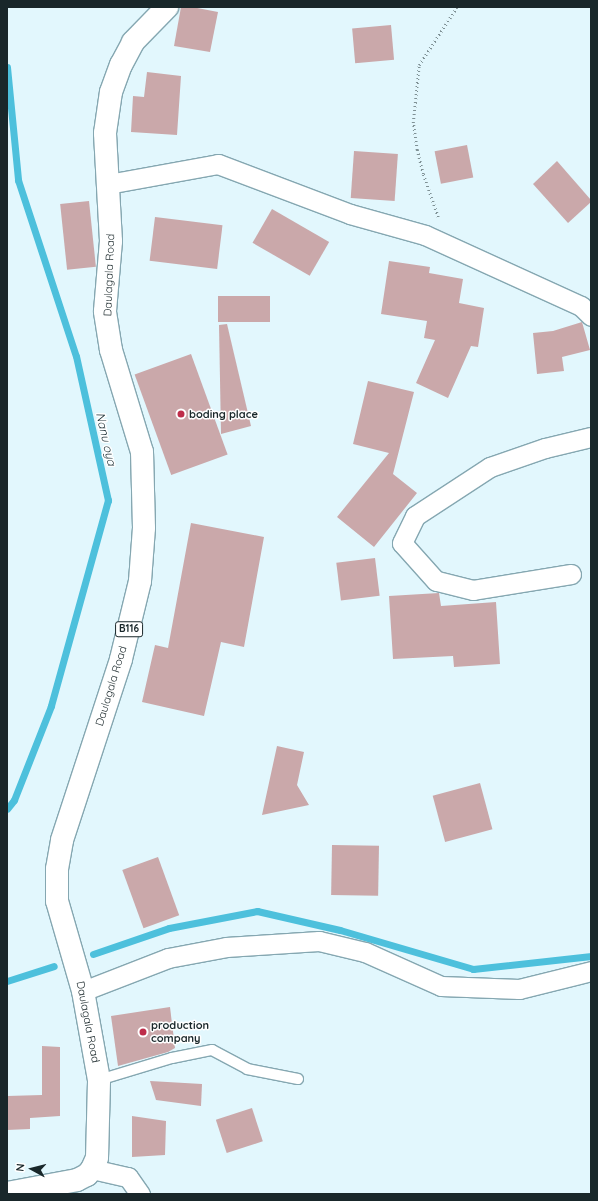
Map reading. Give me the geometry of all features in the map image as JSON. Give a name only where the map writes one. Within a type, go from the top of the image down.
[{"type":"main road","name":"Daulagala Road","points":[[92,1169],[97,1158],[100,1080],[83,991],[57,901],[57,868],[62,840],[121,659],[140,581],[144,528],[142,452],[111,350],[105,311],[111,241],[105,133],[110,92],[133,42],[167,7]]},
{"type":"main road","points":[[7,1192],[77,1180],[87,1175],[92,1169]]},
{"type":"street","points":[[108,184],[218,164],[350,214],[425,236],[588,310]]},
{"type":"street","points":[[571,574],[473,590],[436,581],[402,543],[415,516],[490,467],[545,448],[591,437]]},
{"type":"street","points":[[83,991],[168,958],[226,947],[319,941],[365,952],[441,986],[519,989],[591,971]]},
{"type":"street","points":[[92,1169],[128,1178],[140,1194]]},
{"type":"lane","points":[[100,1080],[172,1058],[212,1050],[247,1068],[298,1079]]},
{"type":"path","points":[[428,190],[417,150],[413,123],[419,65],[457,7]]},
{"type":"building","points":[[181,7],[192,7],[218,12],[210,52],[174,46]]},
{"type":"building","points":[[391,25],[394,60],[355,63],[352,28]]},
{"type":"building","points":[[147,72],[181,76],[177,135],[131,132],[133,96],[144,97]]},
{"type":"building","points":[[467,145],[473,177],[441,184],[435,151]]},
{"type":"building","points":[[354,151],[398,154],[395,201],[351,198]]},
{"type":"building","points":[[557,161],[591,200],[591,202],[568,223],[533,184]]},
{"type":"building","points":[[89,201],[96,267],[67,270],[60,204]]},
{"type":"building","points":[[272,209],[329,242],[310,276],[252,243]]},
{"type":"building","points":[[155,217],[222,225],[217,269],[150,261]]},
{"type":"building","points":[[389,261],[430,267],[429,273],[463,279],[459,303],[484,308],[478,347],[471,346],[448,398],[416,383],[435,340],[424,338],[427,321],[381,314]]},
{"type":"building","points":[[218,296],[270,296],[270,322],[218,322]]},
{"type":"building","points":[[582,322],[590,350],[562,357],[564,371],[537,374],[533,333],[553,331]]},
{"type":"building","points":[[227,324],[251,426],[221,434],[219,325]]},
{"type":"building","name":"boding place","points":[[191,354],[228,455],[171,475],[135,375]]},
{"type":"building","points":[[368,381],[414,392],[393,474],[417,493],[374,547],[337,517],[389,453],[353,444]]},
{"type":"building","points":[[191,523],[264,537],[244,647],[221,642],[204,716],[142,702],[155,645],[168,648]]},
{"type":"building","points":[[375,558],[380,596],[341,600],[336,563]]},
{"type":"building","points":[[439,593],[441,606],[496,602],[500,664],[454,667],[453,656],[393,659],[389,596]]},
{"type":"building","points":[[277,746],[304,752],[297,785],[309,805],[262,815]]},
{"type":"building","points":[[480,783],[492,829],[445,842],[433,796]]},
{"type":"building","points":[[332,845],[379,846],[378,896],[331,895]]},
{"type":"building","points":[[158,857],[179,915],[143,928],[122,870]]},
{"type":"building","name":"production company","points":[[170,1007],[175,1048],[168,1052],[118,1066],[111,1016]]},
{"type":"building","points":[[42,1046],[60,1047],[60,1116],[30,1118],[30,1129],[7,1130],[7,1096],[42,1095]]},
{"type":"building","points":[[150,1081],[202,1084],[201,1106],[156,1100]]},
{"type":"building","points":[[252,1108],[263,1141],[227,1153],[216,1120]]},
{"type":"building","points":[[132,1116],[166,1121],[165,1155],[132,1157]]},
{"type":"waterway","name":"Nanu oya","points":[[7,67],[18,180],[76,356],[108,500],[51,706],[14,800],[7,809]]},
{"type":"waterway","points":[[93,954],[169,928],[257,911],[340,930],[473,969],[591,956]]},
{"type":"waterway","points":[[7,981],[54,966]]},
{"type":"place","name":"boding place","points":[[181,414]]},
{"type":"place","name":"production company","points":[[143,1032]]}]
